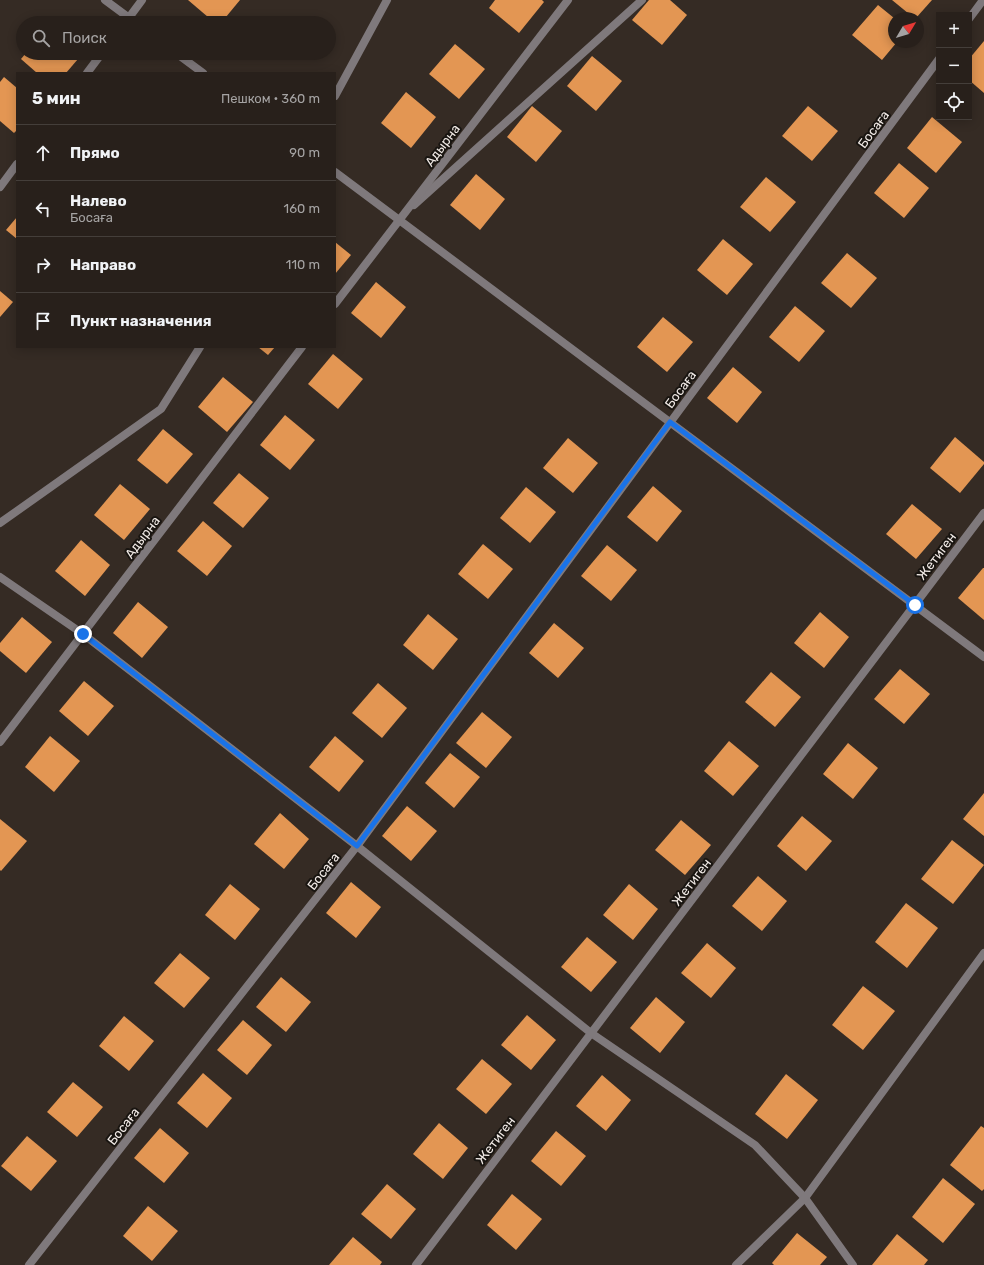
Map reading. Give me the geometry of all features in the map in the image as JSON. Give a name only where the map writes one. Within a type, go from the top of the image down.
[{"type":"street","points":[[105,0],[123,16]]},
{"type":"street","points":[[130,16],[142,0]]},
{"type":"street","points":[[336,94],[387,0]]},
{"type":"street","name":"Адырна","points":[[336,303],[568,0]]},
{"type":"street","points":[[406,212],[642,0]]},
{"type":"street","points":[[972,15],[983,0]]},
{"type":"street","points":[[88,72],[97,60]]},
{"type":"street","points":[[185,60],[202,72]]},
{"type":"street","name":"Босаға","points":[[29,1265],[357,846],[936,63]]},
{"type":"street","points":[[0,187],[16,165]]},
{"type":"street","points":[[336,173],[984,657]]},
{"type":"street","points":[[0,522],[161,409],[199,348]]},
{"type":"street","name":"Адырна","points":[[0,742],[301,348]]},
{"type":"street","name":"Жетиген","points":[[416,1265],[984,513]]},
{"type":"street","points":[[0,577],[83,634],[357,846],[591,1034],[755,1144],[805,1198],[853,1265]]},
{"type":"street","points":[[736,1265],[805,1198],[984,953]]},
{"type":"building","points":[[188,0],[240,0],[227,16],[207,16]]},
{"type":"building","points":[[495,0],[542,0],[544,2],[519,33],[489,8]]},
{"type":"building","points":[[649,0],[670,0],[687,15],[662,45],[632,20]]},
{"type":"building","points":[[892,0],[932,0],[921,12],[907,12]]},
{"type":"building","points":[[878,5],[888,13],[888,48],[892,48],[882,60],[852,35]]},
{"type":"building","points":[[984,41],[984,93],[972,83],[972,55]]},
{"type":"building","points":[[455,44],[485,69],[459,99],[429,74]]},
{"type":"building","points":[[592,56],[622,81],[596,111],[567,86]]},
{"type":"building","points":[[22,60],[77,60],[67,72],[36,72]]},
{"type":"building","points":[[4,77],[16,87],[16,131],[14,133],[0,121],[0,82]]},
{"type":"building","points":[[406,92],[436,117],[411,148],[381,123]]},
{"type":"building","points":[[532,106],[562,131],[536,162],[507,137]]},
{"type":"building","points":[[808,106],[838,131],[812,161],[782,136]]},
{"type":"building","points":[[932,117],[962,142],[936,173],[907,148]]},
{"type":"building","points":[[899,163],[929,188],[904,218],[874,193]]},
{"type":"building","points":[[476,174],[505,199],[480,230],[450,205]]},
{"type":"building","points":[[766,177],[796,202],[770,232],[740,207]]},
{"type":"building","points":[[16,218],[16,238],[6,230]]},
{"type":"building","points":[[723,239],[753,264],[727,295],[697,270]]},
{"type":"building","points":[[336,243],[351,255],[336,273]]},
{"type":"building","points":[[847,253],[877,278],[851,308],[821,283]]},
{"type":"building","points":[[376,282],[406,307],[381,338],[351,313]]},
{"type":"building","points":[[0,291],[13,302],[0,317]]},
{"type":"building","points":[[795,306],[825,331],[799,362],[769,337]]},
{"type":"building","points":[[663,317],[693,342],[667,372],[637,347]]},
{"type":"building","points":[[259,348],[274,348],[268,355]]},
{"type":"building","points":[[333,354],[363,379],[338,409],[308,384]]},
{"type":"building","points":[[733,367],[762,392],[737,423],[707,398]]},
{"type":"building","points":[[223,377],[253,402],[227,432],[198,407]]},
{"type":"building","points":[[285,415],[315,440],[290,470],[260,445]]},
{"type":"building","points":[[163,429],[193,454],[167,484],[137,460]]},
{"type":"building","points":[[955,437],[984,462],[984,464],[960,493],[930,468]]},
{"type":"building","points":[[568,438],[598,463],[573,493],[543,468]]},
{"type":"building","points":[[239,473],[269,498],[243,528],[213,503]]},
{"type":"building","points":[[120,484],[150,509],[124,540],[94,515]]},
{"type":"building","points":[[653,486],[682,511],[657,542],[627,517]]},
{"type":"building","points":[[526,487],[556,512],[530,543],[500,518]]},
{"type":"building","points":[[912,504],[942,529],[916,559],[886,534]]},
{"type":"building","points":[[203,521],[232,546],[207,576],[177,551]]},
{"type":"building","points":[[81,540],[110,565],[85,596],[55,571]]},
{"type":"building","points":[[483,544],[513,569],[488,599],[458,574]]},
{"type":"building","points":[[607,545],[637,570],[611,601],[581,576]]},
{"type":"building","points":[[984,568],[984,620],[958,598]]},
{"type":"building","points":[[138,602],[168,627],[142,658],[113,633]]},
{"type":"building","points":[[820,612],[849,637],[824,668],[794,643]]},
{"type":"building","points":[[428,614],[458,639],[433,670],[403,645]]},
{"type":"building","points":[[22,617],[52,642],[26,673],[0,651],[0,643]]},
{"type":"building","points":[[554,623],[584,648],[558,678],[529,653]]},
{"type":"building","points":[[900,669],[930,694],[904,724],[874,699]]},
{"type":"building","points":[[771,672],[801,697],[775,727],[745,702]]},
{"type":"building","points":[[84,681],[114,706],[88,736],[59,711]]},
{"type":"building","points":[[378,683],[407,708],[382,738],[352,713]]},
{"type":"building","points":[[482,712],[512,737],[486,768],[456,743]]},
{"type":"building","points":[[50,736],[80,761],[54,792],[25,767]]},
{"type":"building","points":[[335,736],[364,761],[339,792],[309,767]]},
{"type":"building","points":[[729,741],[759,766],[733,796],[704,771]]},
{"type":"building","points":[[848,743],[878,768],[853,799],[823,774]]},
{"type":"building","points":[[450,753],[480,777],[454,808],[425,783]]},
{"type":"building","points":[[984,793],[984,836],[963,819]]},
{"type":"building","points":[[407,806],[437,831],[411,861],[382,836]]},
{"type":"building","points":[[280,813],[309,839],[284,869],[254,844]]},
{"type":"building","points":[[802,816],[832,841],[806,871],[777,846]]},
{"type":"building","points":[[0,819],[27,841],[1,871],[0,870]]},
{"type":"building","points":[[681,820],[711,845],[685,875],[655,850]]},
{"type":"building","points":[[952,840],[984,865],[953,904],[921,879]]},
{"type":"building","points":[[758,876],[787,901],[762,931],[732,906]]},
{"type":"building","points":[[351,882],[381,907],[356,938],[326,913]]},
{"type":"building","points":[[230,884],[260,909],[235,940],[205,915]]},
{"type":"building","points":[[629,884],[658,909],[633,940],[603,915]]},
{"type":"building","points":[[906,903],[938,928],[907,968],[875,942]]},
{"type":"building","points":[[587,937],[617,962],[591,992],[561,967]]},
{"type":"building","points":[[707,943],[736,968],[711,998],[681,973]]},
{"type":"building","points":[[180,953],[210,978],[184,1008],[154,983]]},
{"type":"building","points":[[281,977],[311,1002],[286,1032],[256,1007]]},
{"type":"building","points":[[863,986],[895,1011],[863,1050],[832,1025]]},
{"type":"building","points":[[656,997],[685,1022],[660,1053],[630,1028]]},
{"type":"building","points":[[527,1015],[556,1040],[531,1070],[501,1045]]},
{"type":"building","points":[[124,1016],[154,1041],[129,1071],[99,1046]]},
{"type":"building","points":[[243,1020],[272,1045],[247,1075],[217,1050]]},
{"type":"building","points":[[482,1059],[512,1084],[486,1114],[456,1089]]},
{"type":"building","points":[[203,1073],[232,1098],[207,1128],[177,1103]]},
{"type":"building","points":[[786,1074],[818,1100],[787,1139],[755,1114]]},
{"type":"building","points":[[602,1075],[631,1100],[606,1131],[576,1106]]},
{"type":"building","points":[[73,1082],[103,1107],[77,1137],[47,1112]]},
{"type":"building","points":[[439,1123],[468,1148],[443,1179],[413,1154]]},
{"type":"building","points":[[981,1126],[984,1128],[984,1189],[982,1191],[950,1165]]},
{"type":"building","points":[[160,1128],[189,1153],[164,1183],[134,1158]]},
{"type":"building","points":[[556,1131],[586,1156],[561,1186],[531,1161]]},
{"type":"building","points":[[27,1136],[57,1161],[31,1191],[1,1166]]},
{"type":"building","points":[[943,1178],[975,1204],[943,1243],[912,1217]]},
{"type":"building","points":[[387,1184],[416,1209],[391,1239],[361,1214]]},
{"type":"building","points":[[512,1194],[542,1219],[516,1250],[487,1225]]},
{"type":"building","points":[[148,1206],[178,1231],[152,1261],[123,1236]]},
{"type":"building","points":[[797,1233],[827,1257],[820,1265],[774,1265],[772,1263]]},
{"type":"building","points":[[897,1234],[928,1260],[924,1265],[872,1265]]},
{"type":"building","points":[[353,1237],[382,1262],[380,1265],[329,1265]]},
{"type":"route","points":[[83,634],[357,846],[670,422],[915,605]]}]
